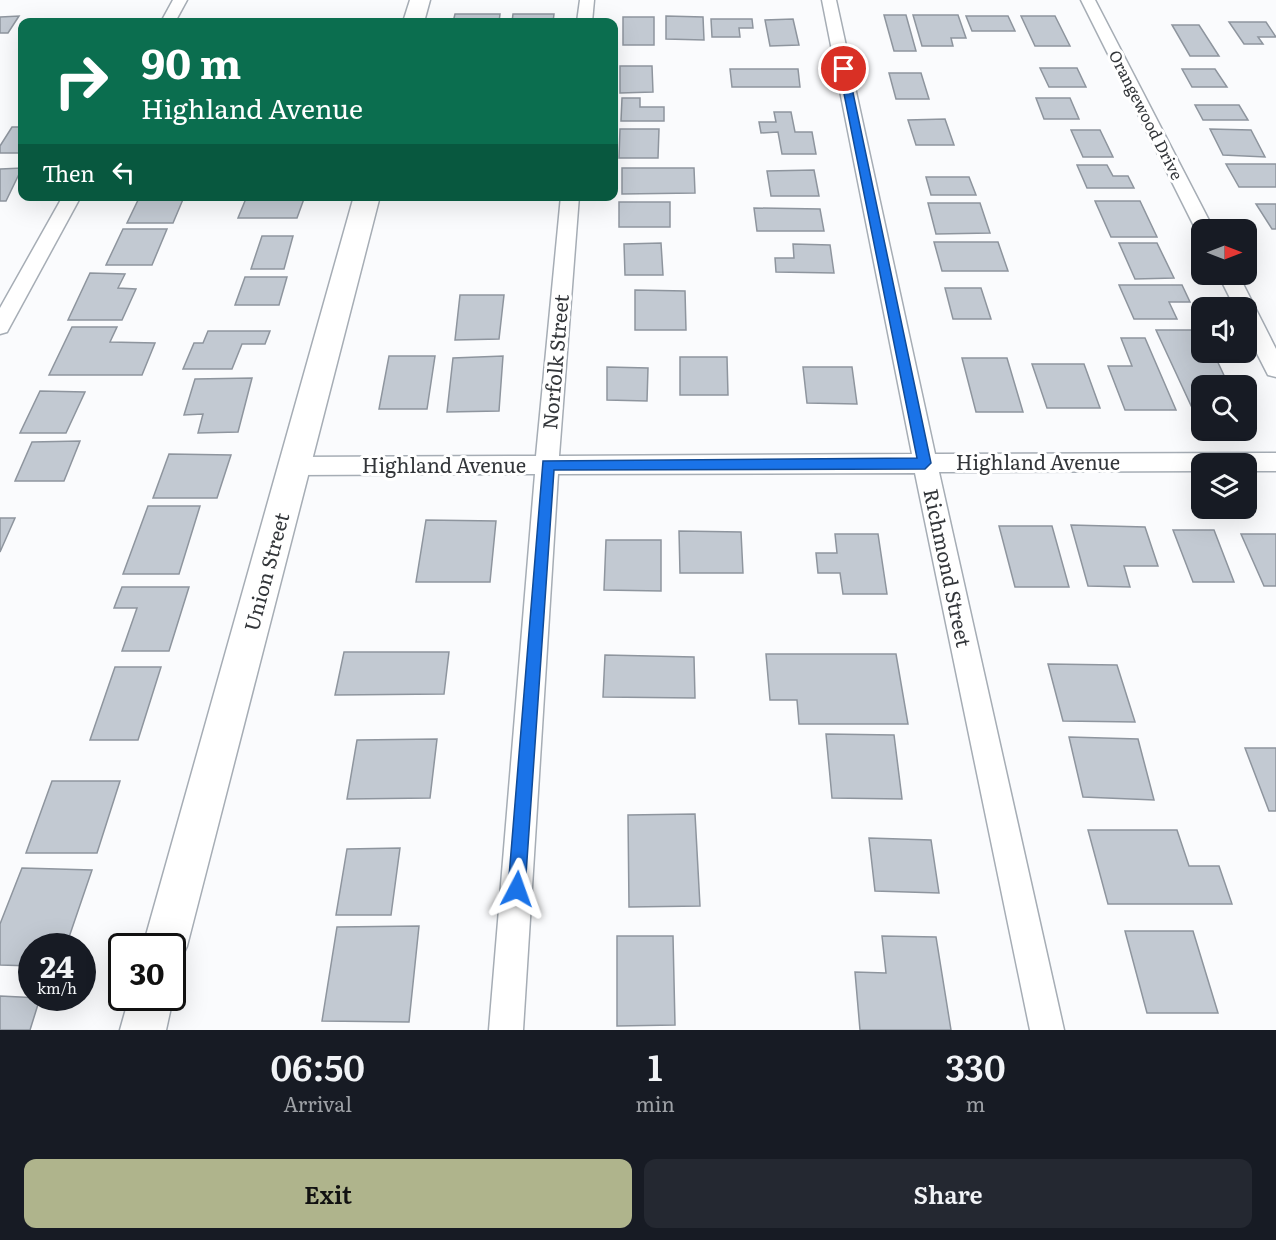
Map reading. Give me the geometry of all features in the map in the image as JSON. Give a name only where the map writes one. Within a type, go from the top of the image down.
[{"type":"street","points":[[170,18],[180,0]]},
{"type":"street","points":[[415,18],[420,0]]},
{"type":"street","points":[[585,18],[586,0]]},
{"type":"street","name":"Richmond Street","points":[[829,0],[925,463],[1047,1030]]},
{"type":"street","name":"Orangewood Drive","points":[[1088,0],[1199,219]]},
{"type":"street","points":[[0,327],[69,201]]},
{"type":"street","name":"Union Street","points":[[169,933],[366,201]]},
{"type":"street","name":"Norfolk Street","points":[[506,1030],[547,465],[570,201]]},
{"type":"street","points":[[1257,331],[1276,369]]},
{"type":"street","name":"Highland Avenue","points":[[295,466],[1276,462]]},
{"type":"street","points":[[142,1030],[147,1011]]},
{"type":"building","points":[[455,14],[500,14],[500,18],[454,18]]},
{"type":"building","points":[[513,14],[554,14],[554,18],[512,18]]},
{"type":"building","points":[[884,15],[906,15],[916,51],[894,51]]},
{"type":"building","points":[[913,15],[958,15],[966,38],[951,38],[953,46],[922,46]]},
{"type":"building","points":[[19,16],[8,33],[0,33],[0,17]]},
{"type":"building","points":[[666,16],[703,17],[704,40],[666,39]]},
{"type":"building","points":[[966,16],[1008,16],[1015,31],[972,31]]},
{"type":"building","points":[[1021,16],[1055,16],[1070,46],[1035,46]]},
{"type":"building","points":[[623,17],[654,17],[654,45],[623,45]]},
{"type":"building","points":[[711,19],[752,19],[753,28],[739,28],[740,37],[712,37]]},
{"type":"building","points":[[793,19],[799,45],[770,46],[765,20]]},
{"type":"building","points":[[1229,22],[1266,22],[1276,37],[1258,37],[1263,44],[1244,44]]},
{"type":"building","points":[[1172,25],[1199,25],[1219,56],[1190,56]]},
{"type":"building","points":[[620,66],[652,66],[653,92],[620,93]]},
{"type":"building","points":[[1040,68],[1077,68],[1086,87],[1049,87]]},
{"type":"building","points":[[730,69],[798,69],[800,87],[732,87]]},
{"type":"building","points":[[1182,69],[1215,69],[1227,87],[1192,87]]},
{"type":"building","points":[[889,73],[921,73],[929,99],[896,99]]},
{"type":"building","points":[[622,98],[640,98],[640,107],[664,107],[664,121],[621,121]]},
{"type":"building","points":[[1036,98],[1070,98],[1079,119],[1044,119]]},
{"type":"building","points":[[1195,105],[1239,105],[1248,120],[1203,120]]},
{"type":"building","points":[[774,112],[791,112],[795,132],[812,132],[816,154],[782,154],[778,132],[761,133],[759,122],[776,122]]},
{"type":"building","points":[[945,119],[954,145],[916,145],[908,120]]},
{"type":"building","points":[[12,127],[18,127],[18,153],[0,153],[0,146]]},
{"type":"building","points":[[620,129],[659,129],[658,158],[619,158]]},
{"type":"building","points":[[1210,129],[1251,130],[1265,157],[1223,155]]},
{"type":"building","points":[[1071,130],[1100,130],[1113,157],[1083,157]]},
{"type":"building","points":[[1226,164],[1276,164],[1276,187],[1239,187]]},
{"type":"building","points":[[1077,165],[1107,165],[1113,176],[1128,176],[1134,188],[1087,188]]},
{"type":"building","points":[[18,168],[18,176],[6,201],[0,201],[0,169]]},
{"type":"building","points":[[622,168],[694,168],[695,193],[622,194]]},
{"type":"building","points":[[814,170],[819,196],[771,196],[767,171]]},
{"type":"building","points":[[926,177],[969,177],[976,195],[931,195]]},
{"type":"building","points":[[138,201],[182,201],[173,223],[127,223]]},
{"type":"building","points":[[245,201],[303,201],[297,218],[238,218]]},
{"type":"building","points":[[1095,201],[1140,201],[1157,237],[1111,237]]},
{"type":"building","points":[[619,202],[670,202],[670,227],[619,227]]},
{"type":"building","points":[[928,203],[980,203],[990,233],[936,234]]},
{"type":"building","points":[[1256,204],[1276,204],[1276,229],[1272,229]]},
{"type":"building","points":[[754,208],[820,209],[824,231],[757,231]]},
{"type":"building","points":[[123,229],[167,229],[152,265],[106,265]]},
{"type":"building","points":[[262,236],[293,236],[284,269],[251,269]]},
{"type":"building","points":[[934,242],[998,242],[1008,271],[942,271]]},
{"type":"building","points":[[661,243],[663,275],[625,275],[624,244]]},
{"type":"building","points":[[1119,243],[1157,243],[1174,278],[1135,279]]},
{"type":"building","points":[[793,244],[830,245],[834,273],[776,272],[775,258],[794,258]]},
{"type":"building","points":[[90,273],[125,274],[118,288],[136,289],[122,320],[68,320]]},
{"type":"building","points":[[245,277],[287,277],[279,305],[235,305]]},
{"type":"building","points":[[1119,285],[1182,285],[1190,302],[1169,302],[1177,319],[1134,319]]},
{"type":"building","points":[[945,288],[981,288],[991,319],[953,319]]},
{"type":"building","points":[[635,290],[685,291],[686,330],[635,330]]},
{"type":"building","points":[[460,295],[504,295],[499,339],[455,340]]},
{"type":"building","points":[[72,327],[117,327],[110,342],[155,343],[142,375],[49,375]]},
{"type":"building","points":[[1156,330],[1191,330],[1191,363],[1218,363],[1224,375],[1191,375],[1191,406]]},
{"type":"building","points":[[208,331],[270,331],[265,344],[242,344],[232,369],[183,369],[194,343],[203,343]]},
{"type":"building","points":[[1121,338],[1145,338],[1176,410],[1125,410],[1108,366],[1132,366]]},
{"type":"building","points":[[389,356],[435,356],[427,409],[379,409]]},
{"type":"building","points":[[503,356],[499,411],[447,412],[453,358]]},
{"type":"building","points":[[680,357],[727,357],[728,395],[680,395]]},
{"type":"building","points":[[962,358],[1007,358],[1023,412],[976,412]]},
{"type":"building","points":[[1032,364],[1084,364],[1100,408],[1047,408]]},
{"type":"building","points":[[607,367],[648,368],[647,401],[607,400]]},
{"type":"building","points":[[803,367],[852,367],[857,404],[807,403]]},
{"type":"building","points":[[252,378],[238,432],[198,433],[203,414],[184,415],[195,379]]},
{"type":"building","points":[[40,391],[85,392],[66,433],[20,433]]},
{"type":"building","points":[[80,441],[64,481],[15,481],[32,442]]},
{"type":"building","points":[[169,454],[231,455],[217,498],[153,498]]},
{"type":"building","points":[[148,506],[200,506],[179,574],[123,574]]},
{"type":"building","points":[[0,518],[15,518],[0,552]]},
{"type":"building","points":[[426,520],[496,521],[490,582],[416,582]]},
{"type":"building","points":[[1071,525],[1145,527],[1158,566],[1124,566],[1130,587],[1088,586]]},
{"type":"building","points":[[999,526],[1052,526],[1069,587],[1015,587]]},
{"type":"building","points":[[1173,530],[1214,530],[1234,582],[1193,582]]},
{"type":"building","points":[[679,531],[741,532],[743,573],[680,573]]},
{"type":"building","points":[[835,534],[878,534],[887,594],[843,594],[840,573],[818,573],[816,553],[837,553]]},
{"type":"building","points":[[1241,534],[1276,534],[1276,586],[1264,586]]},
{"type":"building","points":[[606,540],[661,540],[661,591],[604,590]]},
{"type":"building","points":[[122,587],[189,587],[169,651],[122,651],[137,608],[114,608]]},
{"type":"building","points":[[344,652],[449,652],[444,694],[335,695]]},
{"type":"building","points":[[766,654],[896,654],[908,724],[799,724],[797,700],[770,700]]},
{"type":"building","points":[[605,655],[694,657],[695,698],[603,697]]},
{"type":"building","points":[[1048,664],[1117,665],[1135,722],[1063,721]]},
{"type":"building","points":[[115,667],[161,667],[138,740],[90,740]]},
{"type":"building","points":[[826,734],[894,735],[902,799],[832,798]]},
{"type":"building","points":[[1069,737],[1138,739],[1154,800],[1083,797]]},
{"type":"building","points":[[437,739],[430,798],[347,799],[357,740]]},
{"type":"building","points":[[1245,748],[1276,748],[1276,811],[1269,811]]},
{"type":"building","points":[[52,781],[120,781],[97,853],[26,853]]},
{"type":"building","points":[[695,814],[700,906],[629,907],[628,815]]},
{"type":"building","points":[[1088,830],[1177,830],[1189,866],[1219,866],[1232,904],[1108,904]]},
{"type":"building","points":[[869,838],[931,840],[939,893],[875,891]]},
{"type":"building","points":[[400,848],[391,915],[336,915],[347,849]]},
{"type":"building","points":[[22,868],[92,870],[70,933],[18,933],[18,966],[0,965],[0,924]]},
{"type":"building","points":[[419,926],[409,1022],[322,1021],[337,927]]},
{"type":"building","points":[[1125,931],[1193,931],[1218,1013],[1147,1013]]},
{"type":"building","points":[[617,936],[673,936],[675,1025],[617,1026]]},
{"type":"building","points":[[882,936],[936,937],[951,1030],[860,1030],[855,972],[886,973]]},
{"type":"building","points":[[0,996],[18,997],[18,1011],[36,1011],[30,1030],[0,1030]]},
{"type":"route","points":[[517,889],[547,465],[925,463],[844,69]]}]
